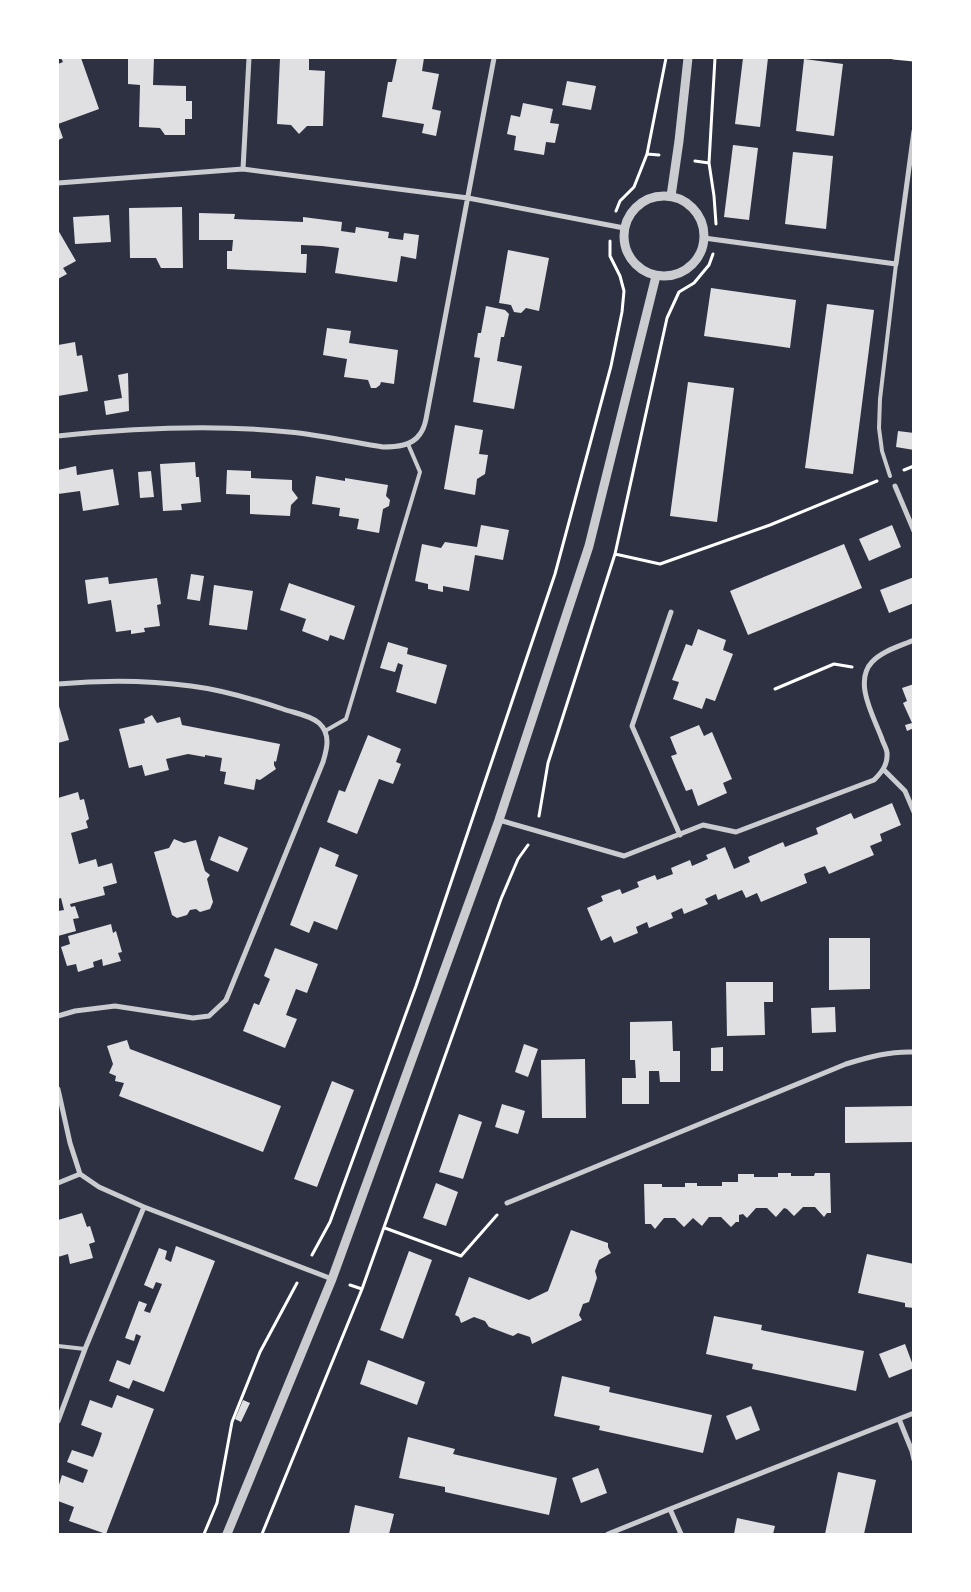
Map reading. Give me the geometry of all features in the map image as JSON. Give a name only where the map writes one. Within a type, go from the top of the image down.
[{"type":"street","points":[[243,169],[249,58]]},
{"type":"street","points":[[58,436],[124,429],[177,427],[290,432],[383,447],[395,447],[408,444],[420,434],[426,419],[494,58]]},
{"type":"street","points":[[671,196],[680,141],[688,58]]},
{"type":"street","points":[[704,238],[896,264],[914,131]]},
{"type":"street","points":[[58,183],[243,169],[468,198],[624,228]]},
{"type":"street","points":[[671,196],[685,202],[696,211],[702,224],[704,238],[700,255],[689,268],[674,276],[656,276],[641,270],[630,259],[624,244],[624,228],[628,216],[647,199],[671,196]]},
{"type":"street","points":[[227,1534],[272,1430],[332,1279],[499,820],[589,546],[656,276]]},
{"type":"street","points":[[895,486],[914,531]]},
{"type":"street","points":[[672,612],[632,726],[680,836]]},
{"type":"street","points":[[499,820],[624,856],[680,836],[703,825],[736,832],[874,780],[884,770],[887,754],[864,690],[864,679],[867,669],[872,662],[883,654],[914,640]]},
{"type":"street","points":[[58,684],[132,682],[191,686],[245,697],[318,723],[325,731],[328,746],[226,1000],[209,1016],[193,1018],[115,1006],[75,1011],[58,1016]]},
{"type":"street","points":[[884,770],[905,791],[914,812]]},
{"type":"street","points":[[507,1204],[846,1064],[873,1056],[914,1052]]},
{"type":"street","points":[[58,1089],[70,1143],[80,1174],[99,1187],[144,1207],[332,1279]]},
{"type":"street","points":[[58,1183],[80,1174]]},
{"type":"street","points":[[58,1421],[85,1348],[144,1207]]},
{"type":"street","points":[[608,1534],[914,1413]]},
{"type":"street","points":[[899,1419],[914,1460]]},
{"type":"street","points":[[670,1509],[681,1534]]},
{"type":"lane","points":[[890,476],[882,451],[879,428],[880,398],[896,264]]},
{"type":"lane","points":[[325,731],[346,719],[420,472],[408,444]]},
{"type":"lane","points":[[58,1346],[85,1348]]},
{"type":"path","points":[[204,1534],[217,1502],[232,1422],[260,1352],[330,1222],[410,1004],[555,574],[611,366],[622,312],[624,291],[620,276],[610,256],[610,225],[620,200],[634,187],[647,154],[666,58]]},
{"type":"path","points":[[893,58],[914,60]]},
{"type":"path","points":[[615,554],[660,564],[770,525],[914,466]]},
{"type":"path","points":[[775,689],[834,664],[867,669]]},
{"type":"path","points":[[385,1228],[461,1256],[507,1204]]},
{"type":"building","points":[[61,58],[81,58],[99,109],[58,124],[58,64],[63,62]]},
{"type":"building","points":[[128,58],[154,58],[153,85],[186,86],[186,101],[192,101],[192,119],[185,119],[185,135],[165,135],[160,128],[139,127],[140,85],[128,84]]},
{"type":"building","points":[[280,58],[309,58],[309,70],[325,71],[323,126],[307,126],[299,134],[291,125],[277,124]]},
{"type":"building","points":[[397,58],[424,58],[422,71],[439,74],[432,109],[441,111],[436,136],[422,133],[424,124],[382,117],[388,82],[392,82]]},
{"type":"building","points":[[743,58],[768,58],[760,127],[735,124]]},
{"type":"building","points":[[804,59],[843,64],[834,136],[796,131]]},
{"type":"building","points":[[567,81],[596,86],[591,110],[562,105]]},
{"type":"building","points":[[523,103],[553,109],[550,123],[559,124],[555,143],[546,142],[544,155],[514,150],[516,136],[507,134],[511,115],[520,117]]},
{"type":"building","points":[[58,124],[63,138],[58,140]]},
{"type":"building","points":[[733,145],[758,148],[749,220],[724,217]]},
{"type":"building","points":[[793,152],[833,156],[826,229],[785,224]]},
{"type":"building","points":[[182,207],[183,268],[161,268],[156,258],[130,258],[129,208]]},
{"type":"building","points":[[199,213],[235,214],[234,219],[303,222],[303,217],[342,222],[341,231],[355,233],[356,227],[389,232],[388,238],[403,240],[404,233],[419,235],[416,259],[401,256],[397,282],[335,273],[339,248],[322,246],[301,245],[301,254],[307,254],[306,273],[227,269],[227,251],[232,251],[233,240],[199,240]]},
{"type":"building","points":[[109,215],[111,242],[75,244],[73,217]]},
{"type":"building","points":[[58,230],[76,261],[63,268],[67,274],[58,279]]},
{"type":"building","points":[[508,250],[549,258],[539,311],[526,308],[521,313],[514,312],[511,305],[499,303]]},
{"type":"building","points":[[711,288],[796,300],[790,348],[704,336]]},
{"type":"building","points":[[827,304],[874,310],[853,474],[805,468]]},
{"type":"building","points":[[486,306],[505,310],[509,314],[504,337],[501,337],[497,361],[522,366],[514,409],[473,402],[480,358],[474,357],[478,333],[481,333]]},
{"type":"building","points":[[327,328],[351,331],[349,343],[398,350],[394,384],[381,382],[376,388],[371,388],[368,380],[344,377],[347,359],[323,355]]},
{"type":"building","points":[[75,342],[77,356],[82,355],[88,391],[58,396],[58,345]]},
{"type":"building","points":[[128,373],[129,411],[106,415],[104,401],[122,398],[118,375]]},
{"type":"building","points":[[688,382],[734,388],[717,522],[670,516]]},
{"type":"building","points":[[455,425],[483,430],[479,454],[488,455],[485,474],[477,479],[475,495],[444,489]]},
{"type":"building","points":[[898,431],[914,433],[914,450],[896,447]]},
{"type":"building","points":[[195,462],[196,477],[199,477],[201,502],[181,504],[182,510],[163,511],[160,464]]},
{"type":"building","points":[[76,466],[77,475],[113,469],[119,505],[83,511],[80,491],[58,494],[58,470]]},
{"type":"building","points":[[227,470],[251,471],[251,478],[292,480],[292,490],[298,498],[291,505],[290,516],[250,514],[250,495],[226,494]]},
{"type":"building","points":[[151,471],[154,497],[140,498],[138,472]]},
{"type":"building","points":[[316,476],[345,481],[345,478],[388,485],[386,496],[390,500],[389,506],[383,509],[379,533],[357,529],[359,519],[339,516],[340,508],[312,504]]},
{"type":"building","points":[[481,525],[509,530],[503,560],[475,555],[469,591],[443,586],[443,592],[428,589],[428,584],[415,581],[422,544],[441,548],[445,542],[477,547]]},
{"type":"building","points":[[892,525],[901,547],[869,561],[859,539]]},
{"type":"building","points":[[844,544],[862,588],[748,635],[730,591]]},
{"type":"building","points":[[191,574],[204,576],[200,601],[187,599]]},
{"type":"building","points":[[108,577],[109,584],[157,578],[161,604],[157,605],[160,626],[144,628],[145,632],[131,634],[131,630],[116,632],[111,600],[88,604],[85,580]]},
{"type":"building","points":[[914,577],[914,603],[889,613],[880,590]]},
{"type":"building","points":[[289,583],[355,606],[344,640],[330,635],[328,641],[302,631],[306,619],[280,610]]},
{"type":"building","points":[[214,585],[253,591],[247,630],[209,625]]},
{"type":"building","points":[[698,629],[726,640],[723,650],[733,654],[715,701],[706,698],[702,709],[673,699],[679,682],[672,680],[686,644],[692,646]]},
{"type":"building","points":[[388,642],[408,648],[407,654],[447,665],[436,704],[396,692],[403,665],[398,663],[395,672],[380,668]]},
{"type":"building","points":[[914,684],[914,728],[907,731],[905,725],[912,723],[903,703],[907,701],[902,688]]},
{"type":"building","points":[[58,703],[69,740],[58,743]]},
{"type":"building","points":[[152,715],[157,723],[180,717],[182,725],[280,744],[276,762],[274,761],[276,769],[260,780],[256,779],[254,790],[224,784],[226,772],[220,771],[222,758],[205,755],[205,757],[188,754],[166,759],[169,770],[145,776],[142,765],[129,768],[119,729],[145,723],[144,719]]},
{"type":"building","points":[[699,725],[704,736],[712,732],[732,779],[723,783],[727,793],[698,806],[692,789],[686,791],[671,756],[677,754],[670,737]]},
{"type":"building","points":[[368,735],[401,749],[396,762],[401,764],[393,784],[379,779],[357,834],[327,822],[339,790],[345,792]]},
{"type":"building","points":[[78,792],[80,800],[84,799],[89,819],[86,821],[88,828],[71,833],[79,864],[96,859],[98,867],[112,863],[117,883],[103,887],[105,895],[70,904],[71,907],[75,906],[79,918],[73,919],[76,931],[58,936],[58,911],[64,910],[61,898],[58,899],[58,798]]},
{"type":"building","points":[[892,803],[901,825],[880,834],[882,841],[870,846],[874,855],[829,874],[825,866],[804,874],[807,883],[761,902],[757,893],[746,898],[742,890],[718,900],[716,894],[705,899],[708,904],[684,914],[682,908],[671,913],[673,918],[649,928],[647,922],[636,927],[638,933],[614,943],[611,936],[601,941],[587,908],[603,901],[601,896],[620,889],[622,894],[639,887],[637,882],[655,875],[657,880],[673,874],[671,868],[690,860],[692,866],[708,859],[706,855],[725,847],[734,869],[750,862],[748,857],[783,842],[785,847],[818,834],[816,828],[851,813],[854,819]]},
{"type":"building","points":[[219,836],[248,848],[238,872],[210,860]]},
{"type":"building","points":[[174,839],[184,843],[196,840],[205,871],[210,875],[207,879],[213,902],[210,909],[200,912],[196,909],[190,910],[187,915],[177,918],[172,915],[154,852],[169,848]]},
{"type":"building","points":[[320,847],[339,855],[335,866],[358,875],[337,930],[314,921],[309,933],[290,925]]},
{"type":"building","points":[[111,924],[113,933],[116,931],[122,952],[118,953],[121,961],[103,966],[102,959],[93,962],[94,967],[78,972],[76,964],[67,966],[61,947],[70,944],[68,936]]},
{"type":"building","points":[[829,938],[870,938],[870,989],[829,990]]},
{"type":"building","points":[[275,948],[318,964],[307,993],[296,989],[286,1015],[297,1019],[285,1048],[243,1031],[254,1003],[259,1005],[270,979],[264,976]]},
{"type":"building","points":[[726,982],[773,982],[773,1002],[764,1002],[765,1035],[727,1036]]},
{"type":"building","points":[[835,1007],[836,1032],[812,1033],[811,1008]]},
{"type":"building","points":[[672,1021],[673,1051],[680,1051],[680,1082],[660,1082],[659,1071],[649,1071],[649,1104],[622,1104],[622,1078],[636,1078],[635,1060],[630,1060],[630,1022]]},
{"type":"building","points":[[127,1040],[130,1049],[281,1106],[263,1152],[119,1096],[124,1083],[115,1081],[116,1076],[109,1073],[113,1064],[107,1046]]},
{"type":"building","points":[[524,1044],[538,1049],[528,1077],[515,1072]]},
{"type":"building","points":[[723,1047],[723,1071],[711,1071],[711,1048]]},
{"type":"building","points":[[585,1059],[586,1118],[542,1118],[541,1060]]},
{"type":"building","points":[[332,1081],[354,1090],[317,1187],[294,1179]]},
{"type":"building","points":[[502,1104],[525,1111],[518,1134],[495,1127]]},
{"type":"building","points":[[914,1106],[914,1142],[845,1143],[845,1107]]},
{"type":"building","points":[[459,1114],[482,1122],[463,1179],[439,1172]]},
{"type":"building","points":[[778,1173],[791,1173],[791,1176],[814,1176],[815,1173],[830,1173],[831,1213],[827,1213],[824,1217],[815,1207],[803,1207],[794,1216],[784,1208],[776,1217],[767,1208],[756,1208],[747,1218],[743,1214],[739,1215],[739,1222],[736,1222],[731,1227],[721,1217],[709,1217],[702,1226],[693,1218],[684,1227],[675,1218],[664,1218],[655,1229],[651,1224],[645,1224],[644,1184],[662,1184],[662,1187],[685,1187],[685,1183],[697,1183],[697,1186],[722,1186],[722,1182],[738,1182],[738,1174],[754,1174],[754,1177],[778,1177]]},
{"type":"building","points":[[436,1183],[458,1192],[446,1226],[423,1218]]},
{"type":"building","points":[[82,1213],[87,1227],[90,1226],[95,1242],[89,1244],[93,1258],[70,1264],[68,1254],[58,1257],[58,1220]]},
{"type":"building","points":[[571,1230],[608,1243],[611,1253],[599,1260],[595,1271],[597,1278],[589,1302],[583,1304],[579,1315],[582,1320],[532,1344],[530,1337],[518,1333],[513,1336],[489,1327],[485,1321],[474,1317],[461,1323],[459,1317],[455,1315],[469,1277],[529,1300],[548,1291]]},
{"type":"building","points":[[176,1246],[215,1261],[164,1392],[133,1380],[129,1389],[109,1381],[117,1360],[130,1365],[141,1336],[136,1334],[134,1341],[125,1338],[139,1301],[147,1304],[144,1311],[150,1313],[162,1284],[156,1282],[153,1289],[144,1285],[159,1248],[167,1251],[165,1259],[171,1262]]},
{"type":"building","points":[[409,1251],[432,1260],[403,1339],[380,1330]]},
{"type":"building","points":[[867,1254],[914,1264],[914,1308],[905,1307],[905,1303],[858,1293]]},
{"type":"building","points":[[714,1316],[762,1325],[761,1330],[864,1351],[856,1391],[752,1369],[753,1364],[706,1354]]},
{"type":"building","points":[[905,1344],[914,1368],[889,1378],[879,1354]]},
{"type":"building","points":[[368,1360],[425,1382],[417,1405],[360,1384]]},
{"type":"building","points":[[562,1376],[610,1387],[609,1392],[712,1415],[703,1453],[599,1430],[600,1426],[554,1416]]},
{"type":"building","points":[[117,1395],[154,1409],[106,1534],[69,1521],[74,1507],[58,1501],[58,1488],[62,1475],[83,1483],[88,1470],[67,1462],[72,1450],[93,1457],[98,1445],[102,1433],[81,1425],[90,1400],[112,1408]]},
{"type":"building","points":[[243,1400],[250,1403],[241,1422],[235,1419]]},
{"type":"building","points":[[751,1406],[760,1430],[736,1440],[726,1416]]},
{"type":"building","points":[[408,1437],[455,1449],[453,1454],[557,1478],[549,1515],[445,1492],[445,1487],[399,1478]]},
{"type":"building","points":[[598,1468],[607,1493],[581,1503],[572,1478]]},
{"type":"building","points":[[838,1472],[876,1480],[864,1534],[825,1534]]},
{"type":"building","points":[[355,1505],[394,1514],[389,1534],[349,1534]]},
{"type":"building","points":[[737,1518],[775,1526],[773,1534],[734,1534]]}]
